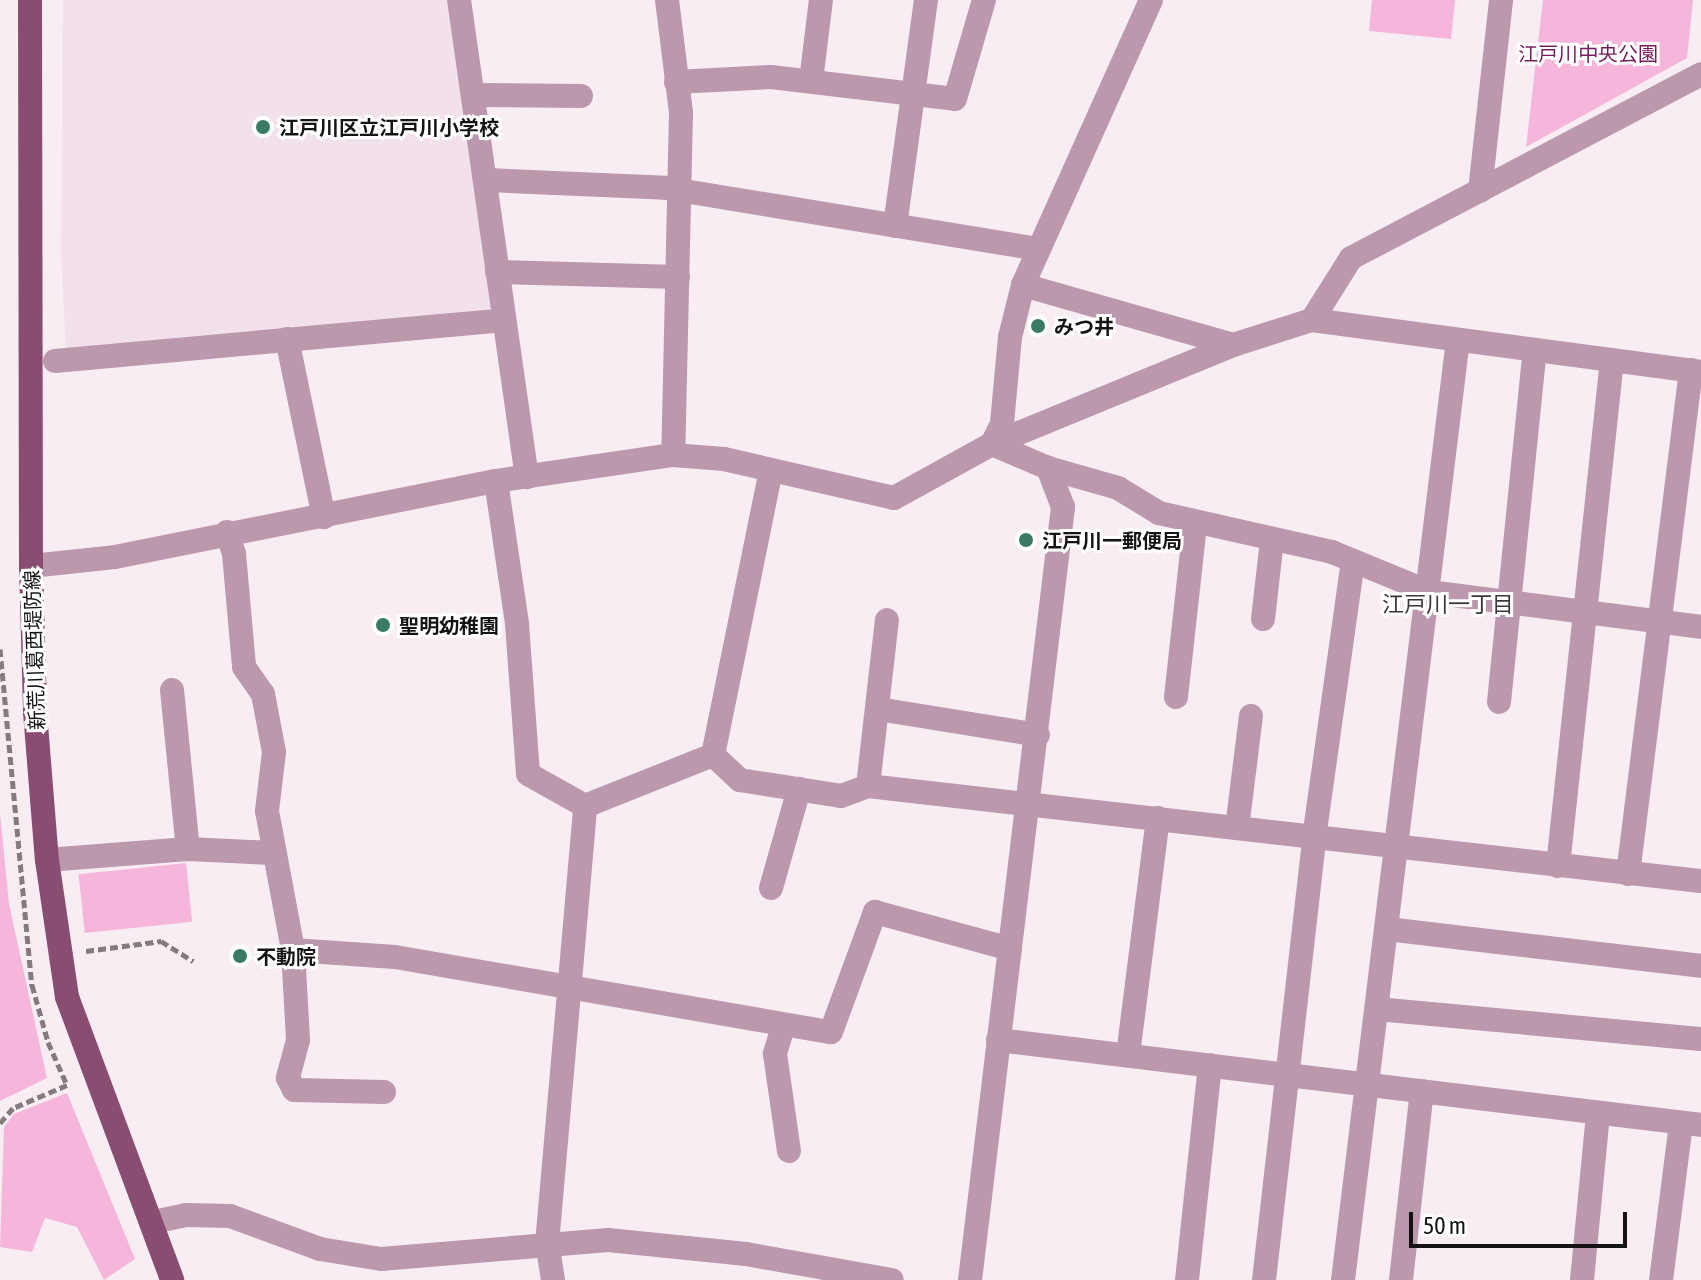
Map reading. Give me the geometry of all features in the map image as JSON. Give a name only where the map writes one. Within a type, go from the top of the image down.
[{"type":"main road","name":"新荒川葛西堤防線","points":[[30,0],[31,566],[47,860],[67,997],[172,1280]]},
{"type":"street","points":[[459,0],[527,477]]},
{"type":"street","points":[[667,0],[676,82],[681,194],[673,455]]},
{"type":"street","points":[[811,81],[821,0]]},
{"type":"street","points":[[895,226],[926,0]]},
{"type":"street","points":[[676,82],[771,77],[955,99],[984,0]]},
{"type":"street","points":[[992,444],[1002,424],[1010,337],[1023,285],[1151,0]]},
{"type":"street","points":[[1480,191],[1501,0]]},
{"type":"street","points":[[1312,320],[1351,258],[1701,74]]},
{"type":"street","points":[[473,95],[581,96]]},
{"type":"street","points":[[486,180],[666,188],[681,194],[1037,249]]},
{"type":"street","points":[[497,272],[678,277]]},
{"type":"street","points":[[1023,285],[1233,345]]},
{"type":"street","points":[[55,361],[504,320]]},
{"type":"street","points":[[31,566],[115,557],[227,532],[324,517],[496,481],[673,455],[724,459],[894,498],[992,444],[1233,345],[1312,320],[1696,371],[1659,622],[1628,874]]},
{"type":"street","points":[[287,339],[324,517]]},
{"type":"street","points":[[1343,1280],[1458,340]]},
{"type":"street","points":[[1499,702],[1512,603],[1535,350]]},
{"type":"street","points":[[1558,866],[1612,360]]},
{"type":"street","points":[[992,444],[1048,468],[1118,488],[1159,513],[1195,524],[1332,552],[1429,592],[1701,627]]},
{"type":"street","points":[[970,1280],[998,1040],[1030,808],[1063,507],[1048,468]]},
{"type":"street","points":[[713,755],[771,471]]},
{"type":"street","points":[[496,481],[517,624],[528,774],[585,806]]},
{"type":"street","points":[[1176,697],[1195,524]]},
{"type":"street","points":[[227,532],[234,554],[244,667],[263,694],[274,752],[267,811],[272,853],[293,950],[298,1040],[288,1078],[294,1090],[384,1092]]},
{"type":"street","points":[[1263,619],[1272,540]]},
{"type":"street","points":[[1264,1280],[1314,838],[1353,562]]},
{"type":"street","points":[[868,786],[887,620]]},
{"type":"street","points":[[172,690],[188,849]]},
{"type":"street","points":[[878,709],[1038,735]]},
{"type":"street","points":[[1237,828],[1251,716]]},
{"type":"street","points":[[713,755],[740,780],[841,796],[868,786],[1030,808],[1158,818],[1701,881]]},
{"type":"street","points":[[585,806],[713,755]]},
{"type":"street","points":[[771,888],[799,789]]},
{"type":"street","points":[[553,1280],[547,1244],[566,989],[585,806]]},
{"type":"street","points":[[1128,1055],[1158,818]]},
{"type":"street","points":[[47,860],[188,849],[272,853]]},
{"type":"street","points":[[293,950],[395,957],[783,1027],[831,1032],[875,912],[1010,949]]},
{"type":"street","points":[[1387,929],[1701,966]]},
{"type":"street","points":[[1377,1009],[1701,1039]]},
{"type":"street","points":[[783,1027],[775,1054],[789,1151]]},
{"type":"street","points":[[998,1040],[1691,1124],[1661,1280]]},
{"type":"street","points":[[1187,1280],[1210,1065]]},
{"type":"street","points":[[1401,1280],[1422,1091]]},
{"type":"street","points":[[1582,1280],[1598,1113]]},
{"type":"street","points":[[153,1222],[186,1215],[230,1216],[320,1249],[381,1259],[451,1257],[547,1244],[670,1243],[892,1280]]},
{"type":"path","points":[[0,649],[32,985],[67,1085],[13,1108],[0,1123]]},
{"type":"path","points":[[81,951],[161,941],[193,961]]},
{"type":"shaded area","name":"江戸川区立江戸川小学校","points":[[63,0],[446,0],[491,308],[209,343],[66,353],[61,254]]},
{"type":"green space","points":[[1372,0],[1455,0],[1451,39],[1369,31]]},
{"type":"green space","name":"江戸川中央公園","points":[[1543,0],[1693,0],[1687,58],[1526,147]]},
{"type":"green space","points":[[0,813],[9,904],[47,1078],[0,1101]]},
{"type":"green space","points":[[186,863],[192,922],[85,933],[79,874]]},
{"type":"green space","points":[[67,1093],[135,1259],[104,1280],[77,1227],[45,1218],[32,1252],[0,1247],[4,1127],[14,1114]]},
{"type":"place","name":"江戸川区立江戸川小学校","points":[[263,127]]},
{"type":"place","name":"みつ井","points":[[1038,326]]},
{"type":"place","name":"江戸川一郵便局","points":[[1026,540]]},
{"type":"place","name":"聖明幼稚園","points":[[383,625]]},
{"type":"place","name":"不動院","points":[[240,956]]},
{"type":"district","name":"江戸川一丁目","points":[[1448,605]]}]
